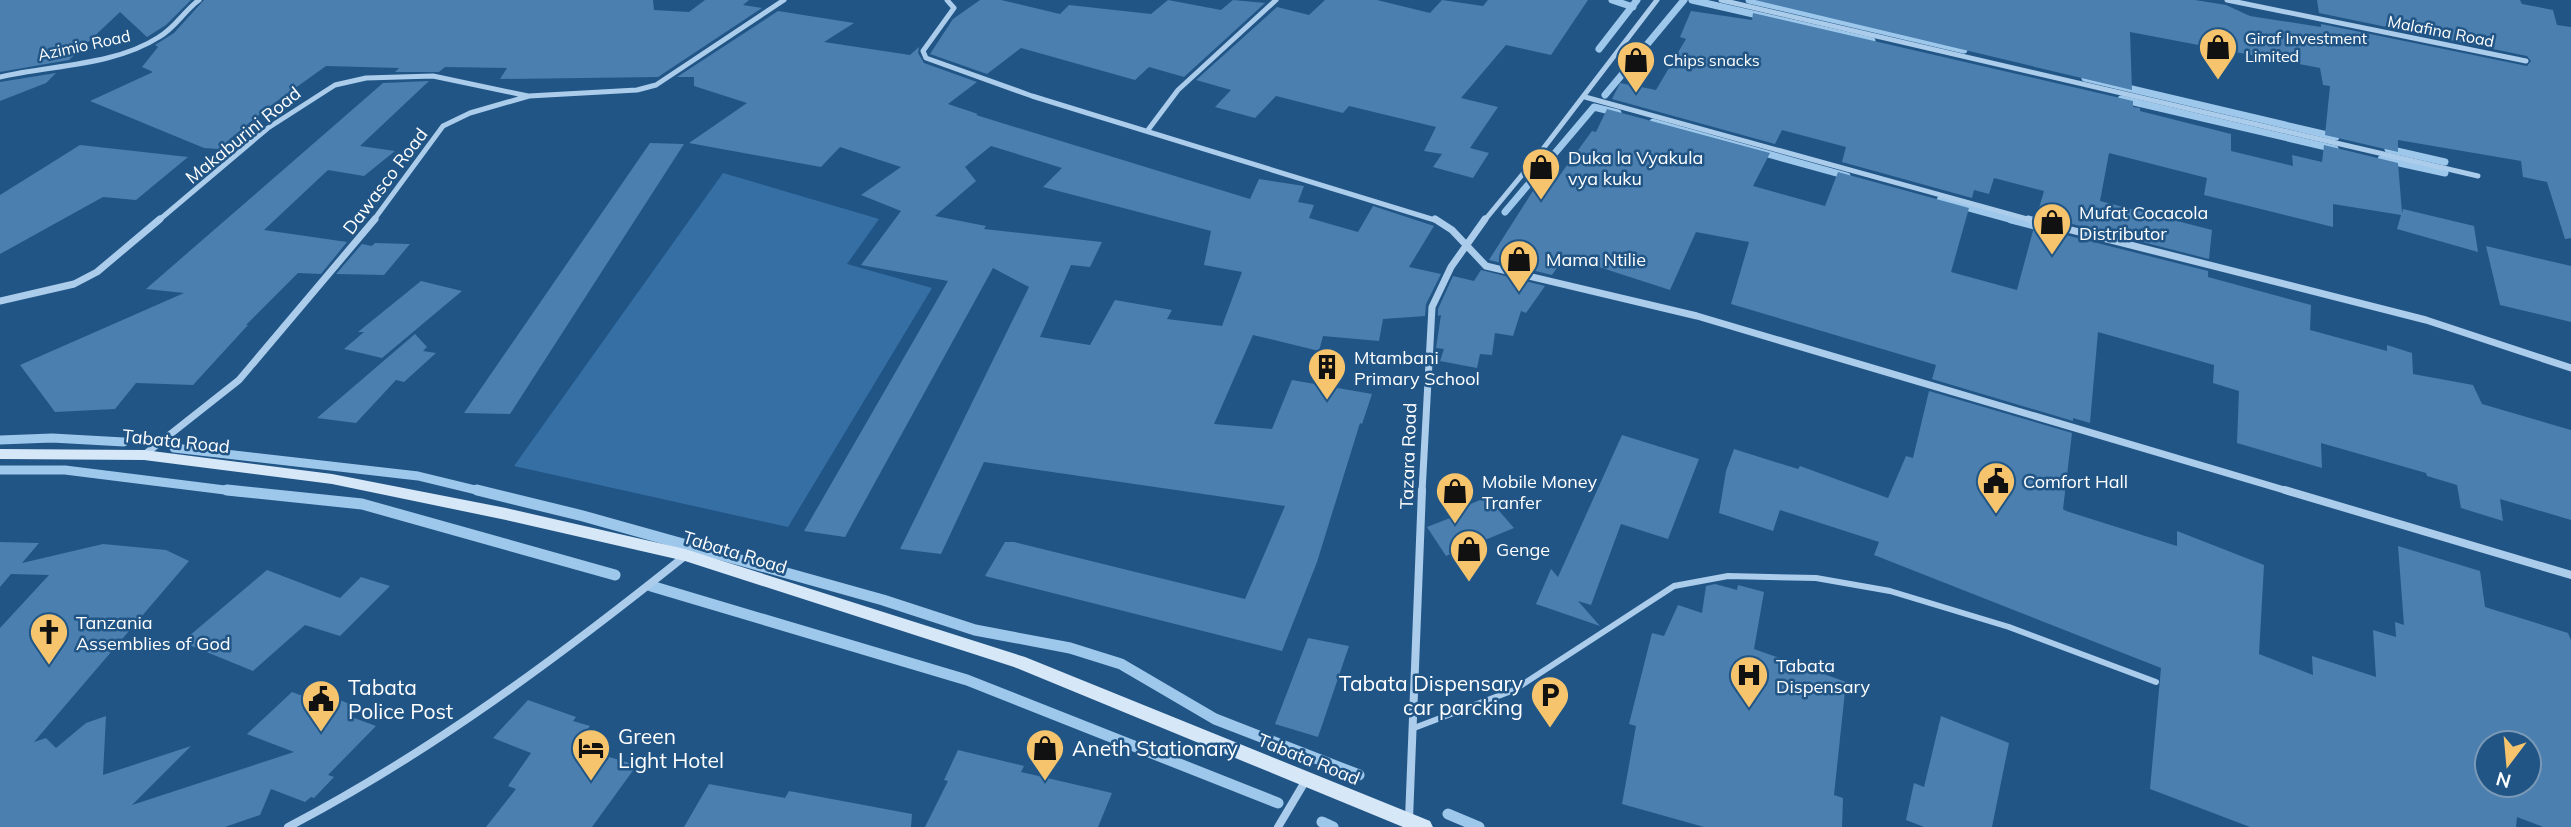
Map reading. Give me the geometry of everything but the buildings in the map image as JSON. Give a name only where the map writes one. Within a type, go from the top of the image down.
[{"type":"main road","name":"Tabata Road","points":[[0,454],[144,455],[332,479],[506,514],[685,555],[1019,662],[1417,823]]},
{"type":"street","name":"Azimio Road","points":[[0,77],[128,50],[154,41],[167,32],[189,6],[199,0]]},
{"type":"street","name":"Dawasco Road","points":[[144,455],[239,380],[387,203],[443,126],[470,113],[529,96],[637,90],[656,85],[784,0]]},
{"type":"street","points":[[947,0],[954,8],[923,51],[926,58],[1032,96],[1434,218],[1452,230],[1486,266],[1523,277],[1697,316],[2571,575]]},
{"type":"street","points":[[1148,130],[1178,90],[1276,0]]},
{"type":"street","name":"Tazara Road","points":[[1417,823],[1414,728],[1416,601],[1432,307],[1439,285],[1465,245],[1585,97],[1657,0]]},
{"type":"street","points":[[1721,0],[2478,176]]},
{"type":"street","name":"Malafina Road","points":[[2227,0],[2526,61]]},
{"type":"street","name":"Makaburini Road","points":[[0,301],[74,284],[97,272],[268,128],[318,93],[335,85],[366,78],[433,76],[529,96]]},
{"type":"street","points":[[1585,97],[2018,216],[2426,320],[2571,368]]},
{"type":"street","points":[[288,827],[351,794],[466,719],[595,628],[685,555]]},
{"type":"street","points":[[1278,827],[1307,779]]},
{"type":"lane","points":[[1414,728],[1514,690],[1674,586],[1728,576],[1816,578],[1890,591],[2009,627],[2156,682]]},
{"type":"shaded area","points":[[723,173],[879,219],[847,264],[932,288],[788,527],[514,466]]},
{"type":"waterway","points":[[1612,0],[1632,7]]},
{"type":"waterway","points":[[1632,7],[1637,0]]},
{"type":"waterway","points":[[1605,95],[1684,0]]},
{"type":"waterway","points":[[1692,0],[1872,41]]},
{"type":"waterway","points":[[1749,0],[1964,50]]},
{"type":"waterway","points":[[1599,49],[1632,7]]},
{"type":"waterway","points":[[2085,78],[2336,137]]},
{"type":"waterway","points":[[2121,99],[2335,149]]},
{"type":"waterway","points":[[1505,212],[1594,107],[1618,113]]},
{"type":"waterway","points":[[1653,122],[1847,176]]},
{"type":"waterway","points":[[2388,149],[2445,162]]},
{"type":"waterway","points":[[2381,159],[2445,173]]},
{"type":"waterway","points":[[1940,200],[2017,221]]},
{"type":"waterway","points":[[2011,219],[2038,226]]},
{"type":"waterway","points":[[0,440],[52,438],[124,442]]},
{"type":"waterway","points":[[174,448],[418,476],[484,492]]},
{"type":"waterway","points":[[0,470],[65,470],[241,492]]},
{"type":"waterway","points":[[227,490],[362,504],[615,575]]},
{"type":"waterway","points":[[477,490],[583,516],[883,600],[975,630],[1070,648],[1121,664],[1215,719],[1359,775]]},
{"type":"waterway","points":[[651,586],[967,680],[1278,803]]},
{"type":"waterway","points":[[1448,814],[1479,827]]},
{"type":"waterway","points":[[1322,822],[1333,827]]},
{"type":"place","name":"Giraf Investment Limited","points":[[2218,81]]},
{"type":"place","name":"Chips snacks","points":[[1636,94]]},
{"type":"place","name":"Duka la Vyakula vya kuku","points":[[1541,201]]},
{"type":"place","name":"Mufat Cocacola Distributor","points":[[2052,256]]},
{"type":"place","name":"Mama Ntilie","points":[[1519,293]]},
{"type":"place","name":"Mtambani Primary School","points":[[1327,401]]},
{"type":"place","name":"Comfort Hall","points":[[1996,515]]},
{"type":"place","name":"Mobile Money Tranfer","points":[[1455,525]]},
{"type":"place","name":"Genge","points":[[1469,583]]},
{"type":"place","name":"Tanzania Assemblies of God","points":[[49,666]]},
{"type":"place","name":"Tabata Dispensary","points":[[1749,709]]},
{"type":"place","name":"Tabata Dispensary car parcking","points":[[1550,729]]},
{"type":"place","name":"Tabata Police Post","points":[[321,733]]},
{"type":"place","name":"Green Light Hotel","points":[[591,782]]},
{"type":"place","name":"Aneth Stationary","points":[[1045,782]]}]
